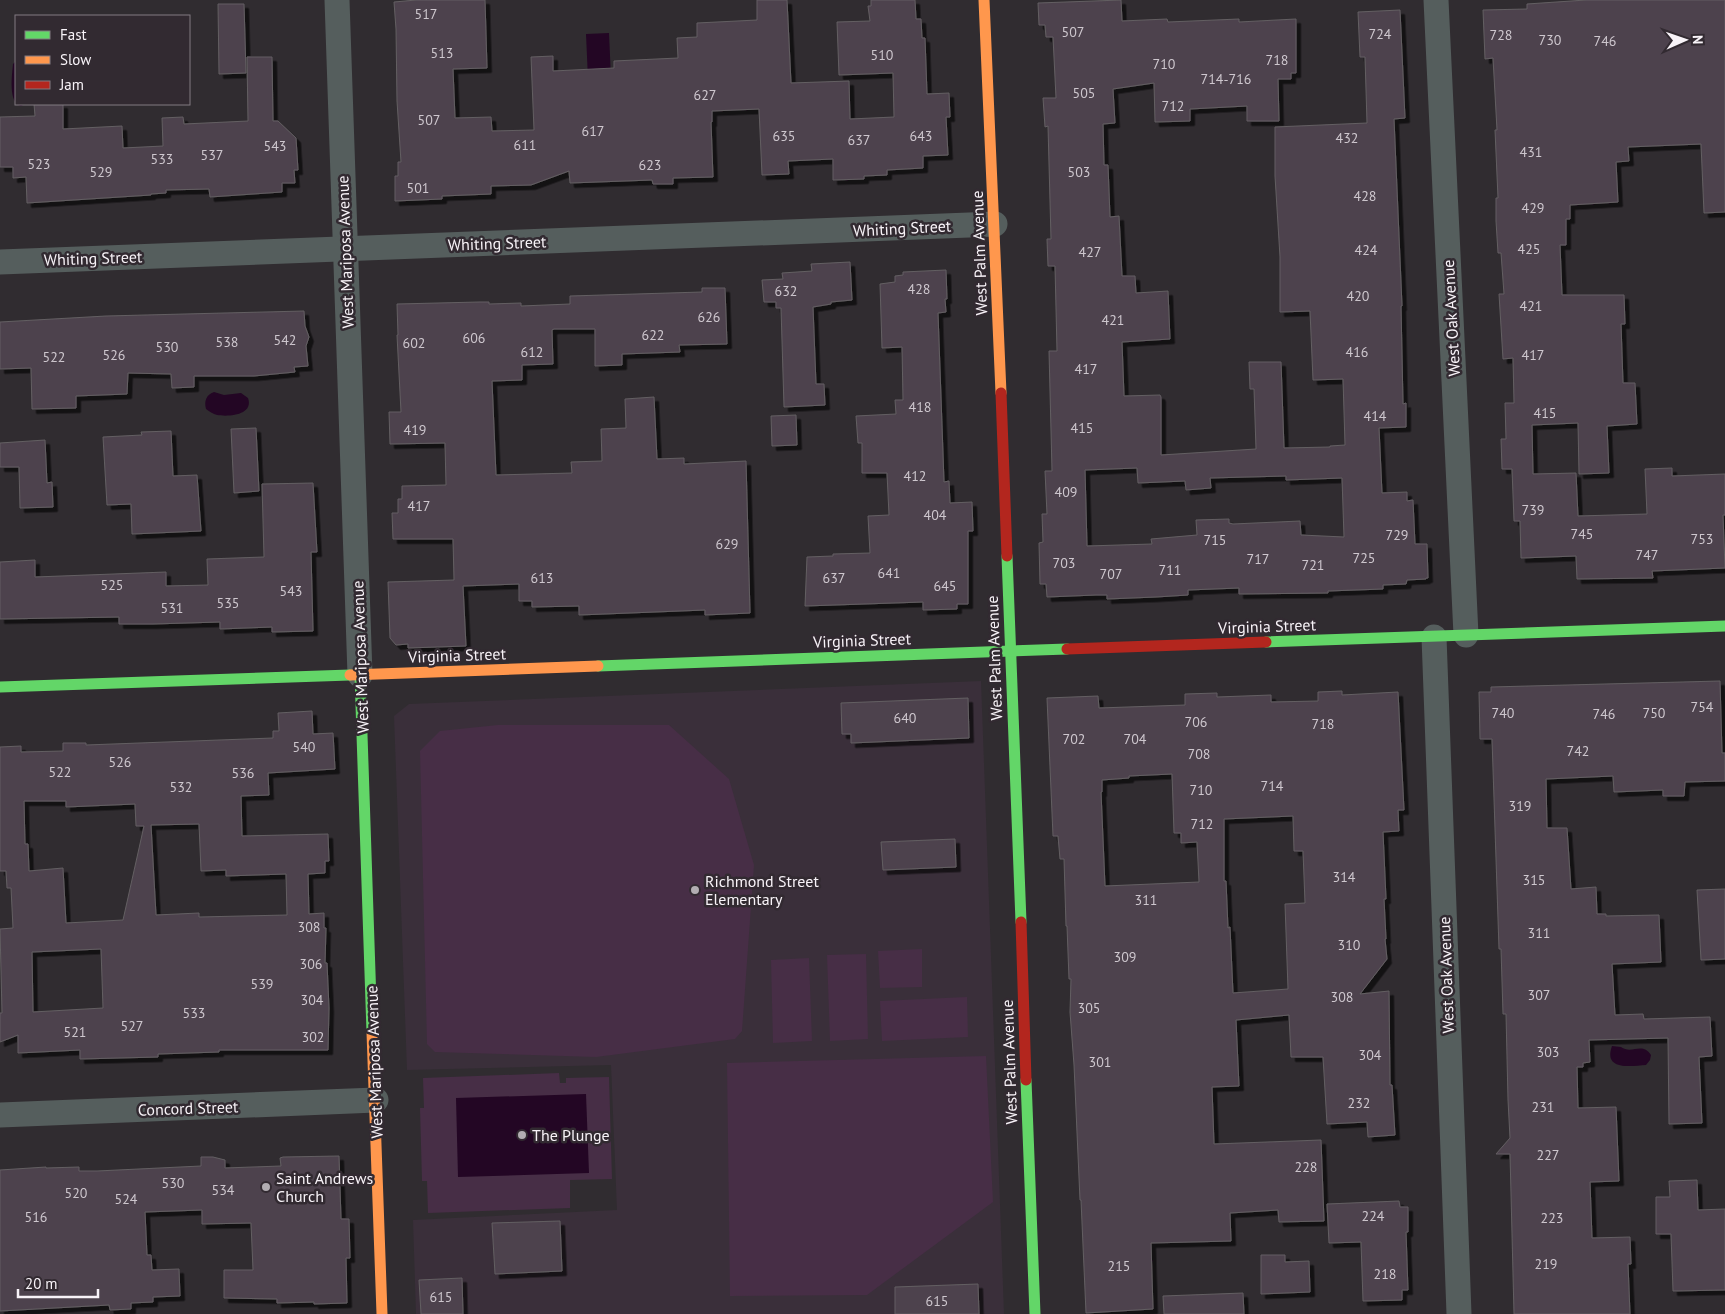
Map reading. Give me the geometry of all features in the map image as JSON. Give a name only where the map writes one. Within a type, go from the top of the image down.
[{"type":"street","name":"West Mariposa Avenue","points":[[337,0],[382,1314]]},
{"type":"street","name":"West Palm Avenue","points":[[984,0],[1034,1314]]},
{"type":"street","name":"West Oak Avenue","points":[[1436,0],[1466,635]]},
{"type":"street","name":"Whiting Street","points":[[0,262],[345,248],[741,236],[994,224]]},
{"type":"street","name":"Virginia Street","points":[[0,687],[1725,626]]},
{"type":"street","name":"West Oak Avenue","points":[[1434,637],[1459,1314]]},
{"type":"street","name":"Concord Street","points":[[0,1115],[376,1100]]},
{"type":"shaded area","points":[[609,33],[611,78],[588,79],[586,34]]},
{"type":"shaded area","points":[[15,62],[15,101],[12,94],[13,64]]},
{"type":"shaded area","points":[[214,392],[224,395],[241,393],[248,398],[249,404],[239,414],[222,416],[214,414],[206,409],[205,403],[207,397]]},
{"type":"shaded area","name":"Richmond Street Elementary","points":[[981,681],[1004,1314],[416,1314],[413,1220],[617,1210],[611,1065],[407,1070],[394,716],[409,704]]},
{"type":"shaded area","points":[[498,725],[669,725],[729,779],[754,865],[742,1031],[735,1039],[596,1057],[435,1052],[427,1044],[420,751],[440,731]]},
{"type":"shaded area","points":[[922,949],[922,987],[880,988],[878,951]]},
{"type":"shaded area","points":[[866,954],[868,1039],[830,1041],[827,955]]},
{"type":"shaded area","points":[[809,958],[812,1041],[773,1043],[771,960]]},
{"type":"shaded area","points":[[967,997],[968,1037],[882,1041],[880,1001]]},
{"type":"shaded area","points":[[1612,1046],[1629,1050],[1644,1049],[1651,1055],[1650,1060],[1646,1065],[1620,1065],[1611,1060]]},
{"type":"shaded area","points":[[986,1056],[993,1202],[867,1295],[730,1296],[727,1063]]},
{"type":"shaded area","points":[[559,1073],[560,1083],[566,1083],[566,1078],[609,1077],[612,1179],[570,1180],[570,1208],[428,1213],[427,1181],[422,1181],[420,1108],[424,1108],[423,1078]]},
{"type":"shaded area","name":"The Plunge","points":[[586,1094],[589,1173],[458,1177],[456,1098]]},
{"type":"building","points":[[416,0],[485,0],[487,68],[453,69],[455,118],[491,117],[492,131],[534,130],[531,57],[553,56],[553,71],[614,68],[614,61],[678,58],[677,38],[697,37],[697,23],[757,20],[757,0],[787,0],[791,83],[849,81],[850,119],[894,117],[893,73],[839,75],[837,22],[870,21],[868,6],[871,6],[871,0],[915,0],[916,19],[921,19],[922,38],[925,38],[927,94],[949,93],[950,117],[946,117],[948,155],[923,156],[923,168],[887,170],[887,175],[864,176],[864,179],[833,180],[833,159],[788,161],[789,174],[762,175],[759,109],[712,111],[713,177],[673,178],[673,184],[653,184],[652,180],[570,183],[569,171],[531,185],[491,186],[491,194],[442,196],[442,199],[395,201],[395,176],[398,176],[398,162],[401,162],[394,2]]},
{"type":"building","points":[[1121,0],[1122,21],[1167,19],[1168,22],[1239,19],[1239,22],[1296,19],[1296,73],[1291,73],[1291,79],[1278,79],[1279,121],[1247,121],[1247,106],[1190,109],[1190,121],[1155,122],[1154,83],[1113,89],[1115,123],[1103,124],[1104,165],[1108,165],[1110,217],[1119,216],[1122,276],[1135,276],[1136,293],[1168,291],[1170,339],[1122,342],[1124,396],[1160,395],[1161,455],[1256,449],[1254,389],[1250,389],[1249,362],[1281,362],[1284,448],[1345,445],[1343,379],[1313,380],[1310,311],[1280,312],[1275,127],[1367,123],[1365,57],[1360,57],[1358,12],[1400,10],[1405,118],[1394,119],[1402,306],[1403,404],[1406,403],[1406,427],[1379,428],[1382,493],[1407,492],[1407,501],[1413,500],[1415,544],[1427,544],[1428,578],[1407,580],[1406,584],[1383,585],[1383,589],[1328,591],[1328,593],[1239,594],[1239,588],[1188,590],[1188,595],[1156,597],[1107,599],[1107,595],[1096,595],[1047,597],[1046,584],[1040,584],[1039,543],[1043,542],[1042,514],[1047,514],[1045,471],[1052,471],[1049,351],[1057,351],[1055,266],[1048,266],[1047,239],[1051,239],[1048,126],[1045,127],[1043,98],[1056,98],[1053,37],[1046,37],[1045,25],[1039,25],[1038,3]],"holes":[[[1137,468],[1138,483],[1185,481],[1186,490],[1211,488],[1210,478],[1286,476],[1286,480],[1342,478],[1344,537],[1301,535],[1300,521],[1233,524],[1229,523],[1229,519],[1196,520],[1197,535],[1151,539],[1152,544],[1087,546],[1085,470]]]},
{"type":"building","points":[[1586,0],[1725,0],[1725,212],[1704,213],[1701,144],[1628,147],[1629,161],[1616,162],[1618,202],[1570,205],[1570,219],[1566,219],[1566,245],[1560,245],[1562,295],[1624,295],[1625,324],[1621,324],[1623,383],[1635,383],[1637,424],[1607,426],[1609,473],[1579,474],[1578,423],[1532,425],[1533,474],[1576,473],[1578,516],[1647,514],[1645,469],[1672,468],[1672,476],[1725,474],[1725,515],[1723,515],[1725,568],[1652,571],[1653,578],[1577,579],[1576,556],[1521,558],[1520,521],[1514,521],[1512,469],[1502,469],[1501,439],[1506,439],[1505,403],[1514,403],[1513,358],[1503,359],[1499,294],[1504,294],[1496,221],[1496,198],[1498,198],[1495,130],[1497,130],[1493,58],[1485,59],[1483,10],[1527,9],[1527,4]]},
{"type":"building","points":[[218,4],[244,4],[246,73],[219,74]]},
{"type":"building","points":[[247,57],[272,57],[273,121],[278,121],[296,138],[298,170],[294,170],[295,183],[282,183],[282,192],[210,197],[209,189],[166,190],[166,193],[151,195],[27,203],[26,177],[13,178],[13,167],[0,167],[0,117],[35,116],[34,105],[63,105],[63,129],[122,126],[123,148],[163,146],[162,118],[183,117],[184,124],[248,121]]},
{"type":"building","points":[[850,262],[852,300],[831,302],[831,304],[813,307],[816,384],[824,384],[825,405],[784,407],[781,308],[776,308],[776,302],[764,302],[762,280],[783,279],[782,273],[812,271],[811,264]]},
{"type":"building","points":[[946,270],[946,312],[938,313],[944,482],[949,481],[950,503],[972,502],[973,531],[968,531],[968,604],[957,604],[957,609],[923,610],[923,602],[805,606],[807,557],[870,553],[868,516],[889,515],[887,473],[862,473],[862,443],[858,443],[856,416],[896,414],[895,400],[903,400],[902,347],[882,348],[880,284],[895,282],[895,276],[903,275],[903,272]]},
{"type":"building","points":[[702,288],[725,288],[727,344],[679,345],[680,352],[622,354],[622,365],[595,366],[595,329],[554,329],[552,330],[553,364],[522,365],[522,380],[492,381],[496,475],[572,473],[571,462],[602,461],[601,429],[626,428],[625,399],[654,397],[657,459],[684,458],[684,464],[746,461],[750,613],[705,615],[705,610],[579,615],[579,606],[532,607],[532,601],[519,601],[519,584],[463,586],[466,646],[408,648],[408,644],[396,645],[390,638],[388,582],[454,580],[453,539],[393,539],[392,513],[398,513],[398,499],[402,499],[402,486],[446,485],[445,443],[390,444],[389,412],[401,412],[397,304],[489,302],[489,304],[521,303],[521,306],[570,304],[570,296],[702,292]]},
{"type":"building","points":[[304,311],[305,326],[309,337],[306,346],[308,366],[294,367],[295,372],[254,376],[194,376],[194,387],[172,388],[171,374],[128,373],[127,394],[76,396],[76,408],[32,409],[31,368],[0,369],[0,322],[106,316]]},
{"type":"building","points":[[796,415],[797,445],[772,446],[771,416]]},
{"type":"building","points":[[256,428],[259,491],[234,493],[231,429]]},
{"type":"building","points":[[171,431],[173,476],[197,475],[201,531],[132,534],[131,504],[107,505],[103,437],[142,435],[141,432]]},
{"type":"building","points":[[45,440],[47,483],[52,482],[53,507],[20,508],[19,467],[0,467],[0,443]]},
{"type":"building","points":[[313,483],[317,552],[311,552],[313,631],[272,632],[272,627],[220,629],[220,622],[119,624],[119,617],[0,619],[0,562],[35,560],[35,577],[166,572],[166,586],[208,585],[207,559],[264,557],[262,484]]},
{"type":"building","points":[[1720,681],[1722,753],[1725,753],[1725,781],[1685,782],[1684,796],[1663,796],[1663,790],[1614,792],[1613,776],[1546,779],[1547,828],[1567,828],[1571,889],[1596,887],[1597,914],[1606,914],[1606,916],[1659,915],[1661,962],[1612,964],[1615,1015],[1643,1014],[1644,1019],[1710,1017],[1712,1056],[1699,1057],[1702,1123],[1669,1124],[1668,1038],[1589,1040],[1590,1062],[1583,1063],[1583,1067],[1577,1067],[1578,1108],[1616,1107],[1619,1181],[1590,1182],[1592,1238],[1630,1237],[1631,1264],[1628,1264],[1630,1314],[1514,1314],[1510,1154],[1496,1154],[1510,1138],[1506,1014],[1503,1014],[1501,949],[1499,949],[1492,739],[1480,739],[1479,692],[1491,692],[1491,687]]},
{"type":"building","points":[[1342,691],[1342,695],[1398,692],[1404,810],[1398,810],[1399,831],[1383,832],[1387,959],[1360,994],[1389,991],[1390,1085],[1392,1085],[1395,1135],[1368,1137],[1367,1122],[1327,1124],[1323,1057],[1291,1057],[1289,1015],[1236,1020],[1239,1086],[1212,1087],[1214,1144],[1321,1140],[1324,1221],[1279,1222],[1278,1210],[1230,1213],[1231,1241],[1151,1243],[1153,1309],[1086,1313],[1064,859],[1060,859],[1058,836],[1053,836],[1047,698],[1098,696],[1099,708],[1185,705],[1185,694],[1217,693],[1217,697],[1271,695],[1271,702],[1318,701],[1318,692]],"holes":[[[1172,774],[1174,833],[1181,833],[1181,843],[1197,842],[1199,882],[1105,886],[1102,780],[1129,778],[1129,776]],[[1293,816],[1294,851],[1303,851],[1305,903],[1285,904],[1288,989],[1233,993],[1230,927],[1228,928],[1226,881],[1224,881],[1224,819]]]},
{"type":"building","points":[[968,698],[969,738],[851,743],[851,734],[842,734],[841,703]]},
{"type":"building","points":[[312,711],[313,734],[333,733],[335,769],[268,773],[269,795],[241,796],[242,836],[328,834],[329,861],[325,861],[325,873],[308,874],[309,914],[324,913],[324,928],[326,928],[325,963],[327,963],[329,1008],[328,1050],[219,1050],[219,1052],[158,1054],[158,1057],[80,1059],[80,1050],[18,1053],[18,1035],[0,1042],[0,1013],[2,1013],[0,929],[13,928],[11,888],[7,888],[6,871],[0,871],[0,747],[21,746],[21,752],[63,751],[63,743],[86,743],[86,745],[273,738],[273,731],[279,731],[278,713]],"holes":[[[24,801],[66,801],[66,807],[135,804],[136,826],[144,826],[123,920],[66,923],[63,868],[29,871],[28,844],[25,844]],[[199,824],[201,871],[226,870],[226,876],[286,874],[287,915],[199,917],[199,913],[156,915],[151,825]],[[101,949],[103,1008],[33,1012],[32,952]]]},
{"type":"building","points":[[955,839],[956,867],[883,870],[881,842]]},
{"type":"building","points":[[1725,889],[1725,959],[1701,960],[1697,890]]},
{"type":"building","points":[[339,1156],[341,1219],[349,1219],[350,1258],[346,1258],[347,1303],[277,1303],[277,1299],[224,1298],[224,1270],[253,1270],[251,1223],[202,1224],[202,1210],[145,1212],[147,1255],[151,1255],[152,1270],[179,1269],[180,1296],[153,1297],[153,1302],[131,1303],[131,1309],[110,1310],[109,1305],[0,1311],[0,1170],[79,1167],[79,1171],[97,1171],[201,1166],[201,1157],[225,1160],[225,1168],[281,1166],[280,1158],[283,1157]]},
{"type":"building","points":[[1697,1180],[1698,1210],[1725,1209],[1725,1290],[1673,1291],[1671,1234],[1656,1234],[1656,1197],[1670,1197],[1669,1181]]},
{"type":"building","points":[[1399,1201],[1400,1207],[1408,1207],[1408,1232],[1406,1232],[1408,1290],[1402,1290],[1402,1300],[1363,1301],[1361,1242],[1329,1243],[1327,1204]]},
{"type":"building","points":[[560,1221],[562,1271],[495,1274],[492,1223]]},
{"type":"building","points":[[1261,1255],[1285,1255],[1285,1262],[1309,1261],[1310,1292],[1261,1294]]},
{"type":"building","points":[[462,1278],[463,1314],[421,1314],[419,1280]]},
{"type":"building","points":[[978,1284],[979,1314],[895,1314],[895,1287]]},
{"type":"building","points":[[1243,1293],[1244,1314],[1164,1314],[1163,1296]]},
{"type":"traffic: fast","points":[[1007,556],[1021,922]]},
{"type":"traffic: fast","points":[[1266,642],[1725,626]]},
{"type":"traffic: fast","points":[[598,666],[1067,649]]},
{"type":"traffic: fast","points":[[0,687],[350,675]]},
{"type":"traffic: fast","points":[[360,675],[372,1032]]},
{"type":"traffic: fast","points":[[1026,1080],[1035,1314]]},
{"type":"traffic: slow","points":[[984,0],[1001,393]]},
{"type":"traffic: slow","points":[[350,675],[598,666]]},
{"type":"traffic: slow","points":[[372,1032],[382,1314]]},
{"type":"traffic: jam","points":[[1001,393],[1007,556]]},
{"type":"traffic: jam","points":[[1067,649],[1266,642]]},
{"type":"traffic: jam","points":[[1021,922],[1026,1080]]},
{"type":"place","name":"Richmond Street Elementary","points":[[695,890]]},
{"type":"place","name":"The Plunge","points":[[522,1135]]},
{"type":"place","name":"Saint Andrews Church","points":[[266,1187]]}]
